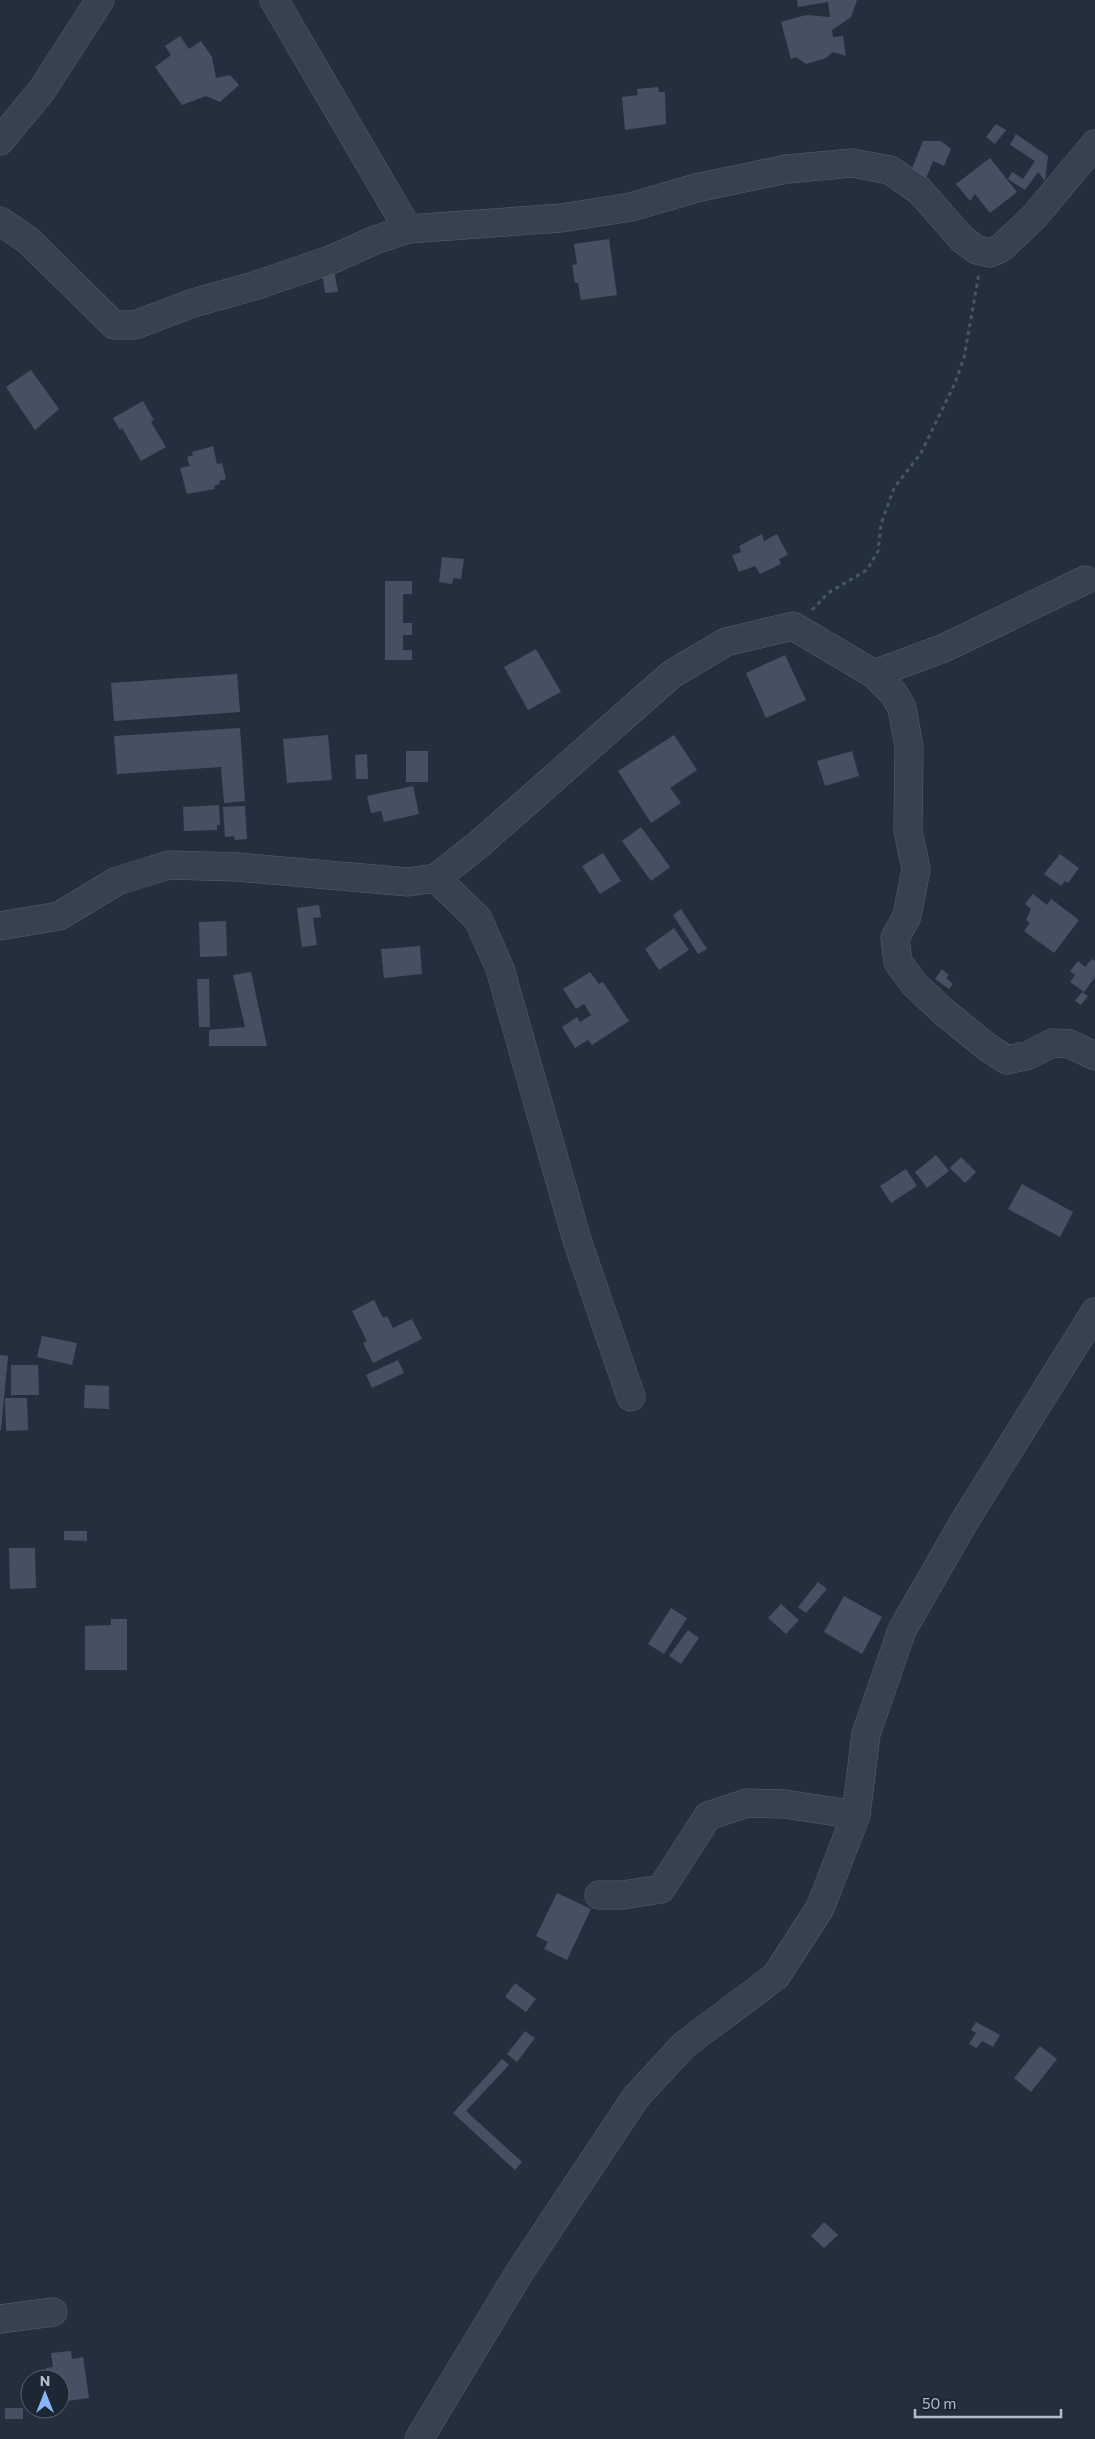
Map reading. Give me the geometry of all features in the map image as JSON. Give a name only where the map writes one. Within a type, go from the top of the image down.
[{"type":"street","points":[[0,141],[42,90],[100,0]]},
{"type":"street","points":[[274,0],[408,229]]},
{"type":"street","points":[[0,222],[29,241],[114,324],[136,324],[333,259],[375,240],[408,229],[561,218],[631,207],[696,188],[787,169],[852,163],[890,170],[920,191],[962,239],[977,250],[990,253],[1001,248],[1034,217],[1095,144]]},
{"type":"street","points":[[874,674],[944,648],[1085,580]]},
{"type":"street","points":[[0,926],[59,916],[117,880],[170,865],[236,867],[408,882],[436,878],[478,845],[672,674],[726,642],[793,626],[874,674],[894,694],[902,708],[909,747],[908,831],[916,869],[907,916],[894,938],[898,962],[914,984],[944,1012],[987,1047],[1007,1060],[1029,1055],[1052,1043],[1070,1044],[1095,1056]]},
{"type":"street","points":[[436,878],[478,919],[500,969],[577,1240],[631,1397]]},
{"type":"street","points":[[419,2439],[521,2270],[636,2097],[684,2045],[776,1976],[820,1908],[856,1815],[866,1734],[902,1630],[964,1522],[1095,1312]]},
{"type":"street","points":[[599,1895],[623,1895],[661,1889],[708,1816],[747,1803],[785,1804],[856,1815]]},
{"type":"street","points":[[0,2319],[53,2312]]},
{"type":"path","points":[[793,626],[828,594],[867,570],[878,551],[881,524],[894,488],[921,453],[955,383],[964,358],[979,271],[990,253]]},
{"type":"building","points":[[797,0],[857,0],[851,17],[832,30],[833,37],[843,36],[846,56],[833,52],[826,58],[806,64],[796,57],[791,59],[781,22],[806,15],[830,17],[828,2],[798,7]]},
{"type":"building","points":[[180,36],[189,49],[201,41],[212,57],[216,78],[230,75],[239,85],[220,102],[206,96],[182,105],[155,67],[171,55],[165,46]]},
{"type":"building","points":[[658,87],[659,92],[665,92],[666,124],[625,130],[622,97],[638,95],[637,89]]},
{"type":"building","points":[[996,124],[1006,130],[995,144],[986,137]]},
{"type":"building","points":[[1016,134],[1048,156],[1045,181],[1038,172],[1025,190],[1008,179],[1012,172],[1023,179],[1035,161],[1010,145]]},
{"type":"building","points":[[923,141],[941,141],[951,149],[944,166],[933,161],[924,183],[909,176]]},
{"type":"building","points":[[990,158],[1017,192],[990,213],[975,194],[970,201],[956,184]]},
{"type":"building","points":[[609,239],[617,295],[581,300],[578,283],[575,283],[572,265],[577,264],[574,244]]},
{"type":"building","points":[[334,270],[338,292],[325,293],[322,272]]},
{"type":"building","points":[[31,370],[59,409],[35,430],[6,387]]},
{"type":"building","points":[[143,401],[154,420],[151,422],[166,447],[141,461],[122,428],[120,430],[113,418]]},
{"type":"building","points":[[213,446],[217,464],[222,463],[226,479],[219,481],[220,484],[214,486],[215,489],[187,494],[180,468],[190,466],[187,457],[193,455],[192,452]]},
{"type":"building","points":[[762,534],[764,541],[777,534],[788,555],[779,559],[781,564],[760,574],[755,566],[739,572],[732,555],[741,552],[739,546]]},
{"type":"building","points":[[442,557],[464,559],[461,579],[453,578],[452,584],[439,582]]},
{"type":"building","points":[[385,581],[412,581],[412,594],[403,594],[403,623],[412,623],[412,635],[403,635],[403,650],[412,650],[412,660],[385,660]]},
{"type":"building","points":[[536,649],[561,692],[528,710],[504,667]]},
{"type":"building","points":[[785,655],[806,700],[766,718],[746,673]]},
{"type":"building","points":[[237,674],[240,712],[114,721],[111,683]]},
{"type":"building","points":[[240,728],[245,801],[224,803],[221,767],[117,774],[114,736]]},
{"type":"building","points":[[328,735],[332,780],[287,783],[283,739]]},
{"type":"building","points":[[674,735],[697,770],[670,788],[681,803],[651,823],[618,771]]},
{"type":"building","points":[[406,751],[428,751],[428,782],[406,782]]},
{"type":"building","points":[[852,751],[859,776],[825,786],[817,761]]},
{"type":"building","points":[[367,754],[368,779],[356,779],[355,755]]},
{"type":"building","points":[[413,786],[419,814],[384,822],[381,811],[371,813],[367,796]]},
{"type":"building","points":[[219,805],[220,825],[217,825],[217,830],[184,831],[183,807]]},
{"type":"building","points":[[245,806],[247,839],[235,840],[234,836],[225,837],[223,807]]},
{"type":"building","points":[[641,827],[670,867],[651,881],[622,841]]},
{"type":"building","points":[[603,853],[621,881],[600,894],[582,866]]},
{"type":"building","points":[[1060,854],[1079,868],[1068,883],[1065,881],[1061,886],[1044,874]]},
{"type":"building","points":[[1033,894],[1047,905],[1051,899],[1079,920],[1054,953],[1024,931],[1030,923],[1026,920],[1031,909],[1025,904]]},
{"type":"building","points":[[319,905],[321,917],[313,918],[317,945],[302,947],[297,908]]},
{"type":"building","points":[[681,909],[707,949],[698,954],[673,915]]},
{"type":"building","points":[[226,921],[227,956],[200,957],[199,922]]},
{"type":"building","points":[[674,928],[689,950],[659,970],[645,949]]},
{"type":"building","points":[[420,946],[422,974],[384,978],[381,949]]},
{"type":"building","points":[[1092,959],[1095,961],[1095,977],[1084,992],[1070,982],[1075,975],[1070,971],[1078,961],[1085,967]]},
{"type":"building","points":[[942,969],[949,975],[946,978],[953,984],[949,989],[935,979]]},
{"type":"building","points":[[251,972],[267,1046],[209,1046],[209,1030],[245,1027],[233,975]]},
{"type":"building","points":[[590,972],[599,984],[603,982],[629,1021],[592,1045],[588,1040],[575,1048],[562,1027],[577,1017],[580,1022],[591,1015],[584,1004],[576,1009],[563,989]]},
{"type":"building","points":[[197,979],[209,979],[210,1027],[199,1027]]},
{"type":"building","points":[[1082,992],[1088,996],[1081,1005],[1075,1001]]},
{"type":"building","points":[[936,1155],[949,1171],[927,1188],[915,1172]]},
{"type":"building","points":[[961,1157],[976,1172],[965,1183],[950,1168]]},
{"type":"building","points":[[906,1169],[917,1186],[891,1203],[880,1186]]},
{"type":"building","points":[[1022,1184],[1073,1212],[1060,1237],[1008,1209]]},
{"type":"building","points":[[374,1300],[383,1318],[387,1316],[393,1328],[412,1319],[422,1339],[373,1363],[363,1343],[367,1341],[352,1311]]},
{"type":"building","points":[[42,1336],[77,1343],[72,1365],[37,1357]]},
{"type":"building","points":[[0,1355],[8,1356],[1,1430],[0,1430]]},
{"type":"building","points":[[398,1360],[404,1373],[372,1388],[366,1375]]},
{"type":"building","points":[[11,1365],[38,1365],[39,1395],[11,1395]]},
{"type":"building","points":[[85,1385],[109,1386],[109,1409],[84,1408]]},
{"type":"building","points":[[5,1398],[27,1398],[28,1430],[6,1431]]},
{"type":"building","points":[[64,1531],[87,1531],[87,1541],[64,1540]]},
{"type":"building","points":[[9,1548],[35,1548],[36,1588],[10,1589]]},
{"type":"building","points":[[818,1582],[827,1589],[806,1613],[798,1607]]},
{"type":"building","points":[[844,1596],[882,1617],[862,1654],[824,1632]]},
{"type":"building","points":[[781,1604],[799,1620],[786,1634],[768,1618]]},
{"type":"building","points":[[671,1608],[687,1618],[664,1654],[648,1644]]},
{"type":"building","points":[[111,1619],[127,1619],[127,1670],[85,1670],[85,1626],[111,1625]]},
{"type":"building","points":[[688,1630],[699,1638],[681,1664],[669,1656]]},
{"type":"building","points":[[557,1893],[591,1909],[567,1960],[544,1949],[548,1942],[536,1936]]},
{"type":"building","points":[[515,1983],[536,1999],[526,2012],[505,1997]]},
{"type":"building","points":[[976,2022],[1000,2035],[993,2047],[982,2041],[977,2048],[969,2044],[976,2033],[971,2030]]},
{"type":"building","points":[[525,2031],[535,2038],[517,2062],[507,2054]]},
{"type":"building","points":[[1040,2046],[1057,2059],[1031,2092],[1014,2078]]},
{"type":"building","points":[[502,2059],[509,2065],[466,2111],[522,2162],[515,2170],[453,2113]]},
{"type":"building","points":[[824,2222],[838,2235],[824,2248],[811,2236]]},
{"type":"building","points":[[71,2351],[72,2359],[83,2357],[89,2398],[70,2401],[70,2369],[46,2369],[53,2367],[51,2353]]},
{"type":"building","points":[[5,2408],[20,2408],[20,2419],[5,2419]]}]
